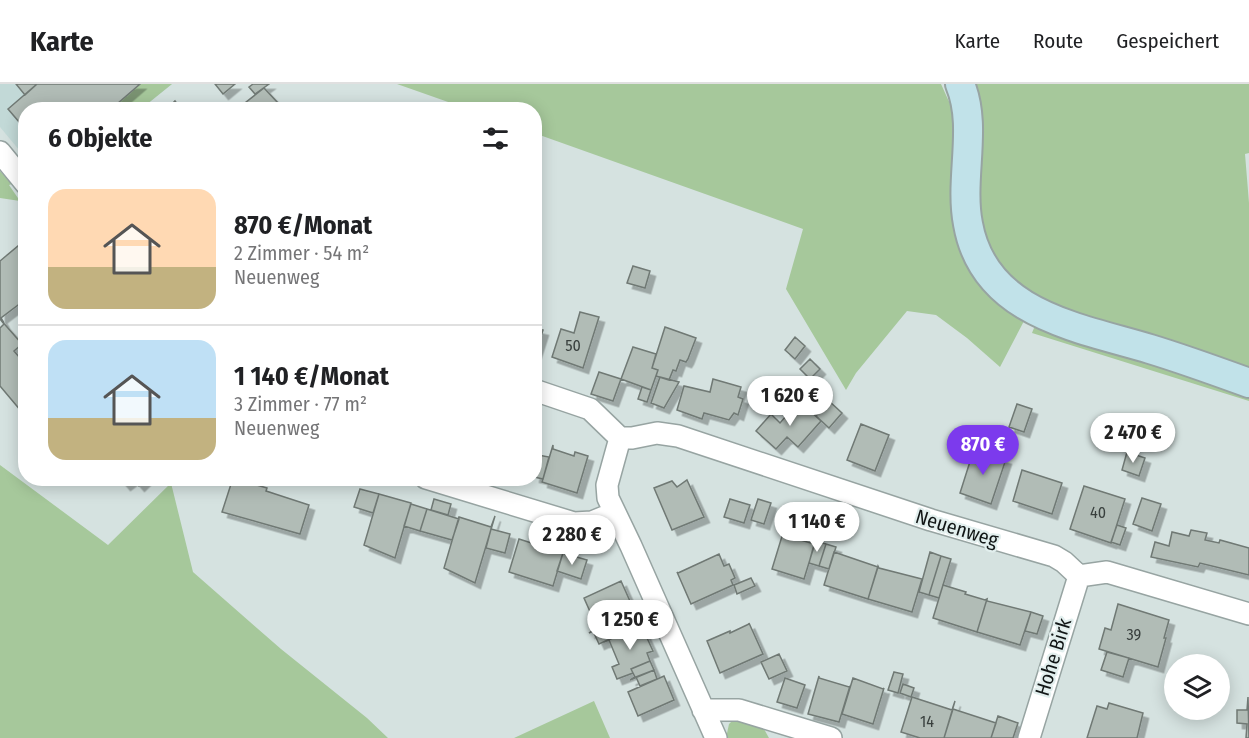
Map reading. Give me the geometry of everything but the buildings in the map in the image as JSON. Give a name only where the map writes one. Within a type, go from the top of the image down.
[{"type":"main road","points":[[960,84],[964,94],[967,120],[965,188],[968,226],[978,256],[1000,287],[1024,305],[1050,318],[1249,383]]},
{"type":"street","points":[[0,152],[18,174]]},
{"type":"street","points":[[542,393],[590,409],[620,438],[607,485],[608,498],[716,738]]},
{"type":"street","name":"Neuenweg","points":[[620,438],[657,433],[678,436],[931,520],[1054,556],[1079,576]]},
{"type":"street","points":[[452,486],[574,523],[592,522],[614,513]]},
{"type":"street","points":[[1079,576],[1107,573],[1249,614]]},
{"type":"street","name":"Hohe Birk","points":[[1029,738],[1079,576]]},
{"type":"street","points":[[703,710],[739,710],[831,738]]},
{"type":"shaded area","points":[[0,84],[172,84],[150,102],[18,102],[18,149],[0,127]]},
{"type":"green space","points":[[140,84],[172,84],[150,102],[119,102]]},
{"type":"green space","points":[[397,84],[941,84],[951,106],[955,128],[954,190],[1024,321],[1000,367],[936,315],[907,311],[856,373],[846,390],[786,289],[803,229],[542,136],[542,102],[448,102]]},
{"type":"green space","points":[[973,84],[1249,84],[1249,153],[1245,154],[1249,203],[1249,373],[1037,299],[1000,272],[978,222]]},
{"type":"green space","points":[[0,171],[12,184],[9,185],[18,201],[0,198]]},
{"type":"green space","points":[[1040,324],[1249,393],[1249,401],[1032,333],[1034,328]]},
{"type":"green space","points":[[0,465],[18,478],[18,486],[28,486],[108,545],[168,486],[172,486],[193,572],[388,738],[0,738]]},
{"type":"green space","points":[[594,701],[610,738],[514,738]]},
{"type":"green space","points":[[734,719],[760,722],[769,738],[726,738],[729,724]]}]
